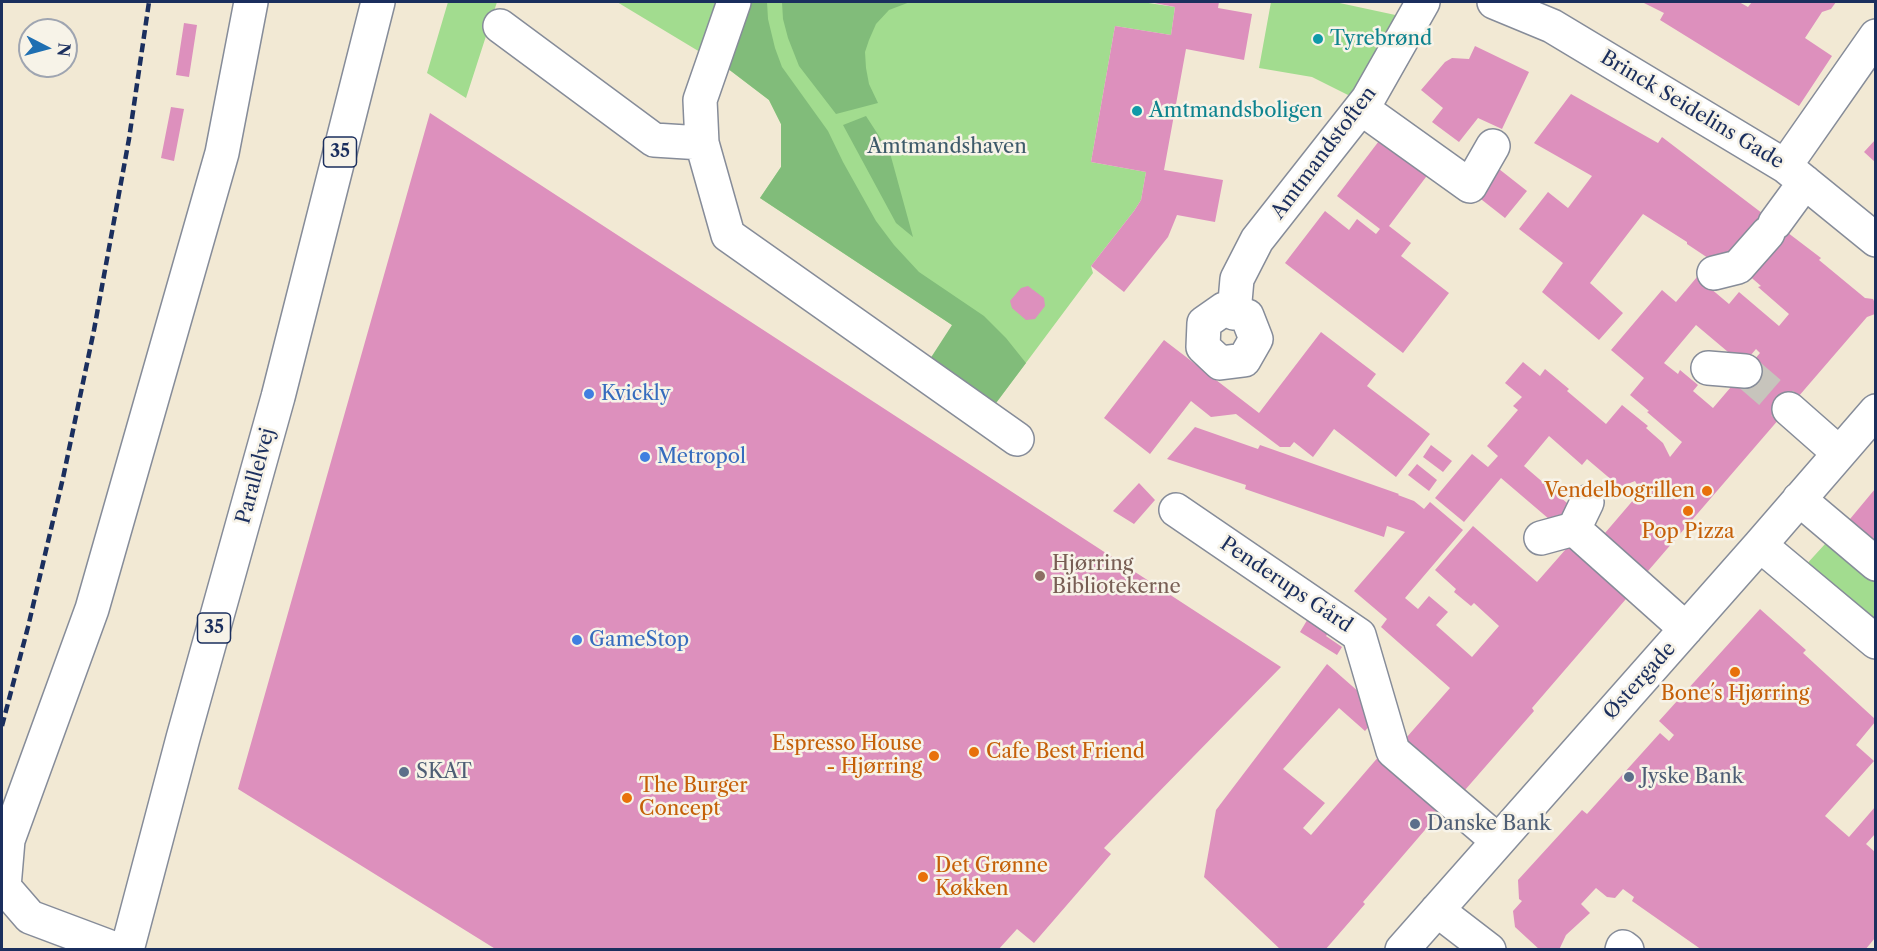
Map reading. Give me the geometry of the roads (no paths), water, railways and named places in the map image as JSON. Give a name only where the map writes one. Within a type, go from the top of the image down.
[{"type":"street","points":[[118,950],[30,917],[4,887],[8,840],[92,609],[222,153],[251,2]]},
{"type":"street","name":"Parallelvej","points":[[127,950],[183,738],[278,397],[378,2]]},
{"type":"street","points":[[734,2],[699,100],[702,143],[728,235],[1017,439]]},
{"type":"street","name":"Amtmandstoften","points":[[1234,312],[1237,279],[1257,240],[1368,99],[1423,2]]},
{"type":"street","name":"Brinck Seidelins Gade","points":[[1494,2],[1552,26],[1795,174],[1875,240]]},
{"type":"street","points":[[500,26],[654,140],[702,143]]},
{"type":"street","points":[[1714,273],[1738,267],[1771,228],[1795,174],[1875,36]]},
{"type":"street","points":[[1361,108],[1470,186],[1493,146]]},
{"type":"street","points":[[1708,368],[1745,371]]},
{"type":"street","points":[[1789,409],[1839,453]]},
{"type":"street","name":"Østergade","points":[[1402,950],[1760,545],[1875,411]]},
{"type":"street","points":[[1799,500],[1875,564]]},
{"type":"street","name":"Penderups Gård","points":[[1176,510],[1359,635],[1393,751],[1498,841]]},
{"type":"street","points":[[1541,538],[1581,516],[1686,629]]},
{"type":"street","points":[[1760,545],[1875,642]]},
{"type":"street","points":[[1437,910],[1488,950]]},
{"type":"street","points":[[1622,950],[1623,947],[1627,950]]},
{"type":"tunnel","points":[[1745,371],[1789,409]]},
{"type":"railway","points":[[2,726],[63,478],[94,330],[129,139],[149,2]]},
{"type":"place","name":"Tyrebrønd","points":[[1318,39]]},
{"type":"place","name":"Amtmandsboligen","points":[[1137,111]]},
{"type":"place","name":"Kvickly","points":[[589,394]]},
{"type":"place","name":"Metropol","points":[[645,457]]},
{"type":"place","name":"Vendelbogrillen","points":[[1707,491]]},
{"type":"place","name":"Pop Pizza","points":[[1688,511]]},
{"type":"place","name":"Hjørring Bibliotekerne","points":[[1040,576]]},
{"type":"place","name":"GameStop","points":[[577,640]]},
{"type":"place","name":"Bone´s Hjørring","points":[[1735,672]]},
{"type":"place","name":"Cafe Best Friend","points":[[974,752]]},
{"type":"place","name":"Espresso House - Hjørring","points":[[934,756]]},
{"type":"place","name":"SKAT","points":[[404,772]]},
{"type":"place","name":"Jyske Bank","points":[[1629,777]]},
{"type":"place","name":"The Burger Concept","points":[[627,798]]},
{"type":"place","name":"Danske Bank","points":[[1415,824]]},
{"type":"place","name":"Det Grønne Køkken","points":[[923,877]]},
{"type":"park label","name":"Amtmandshaven","points":[[947,147]]}]
